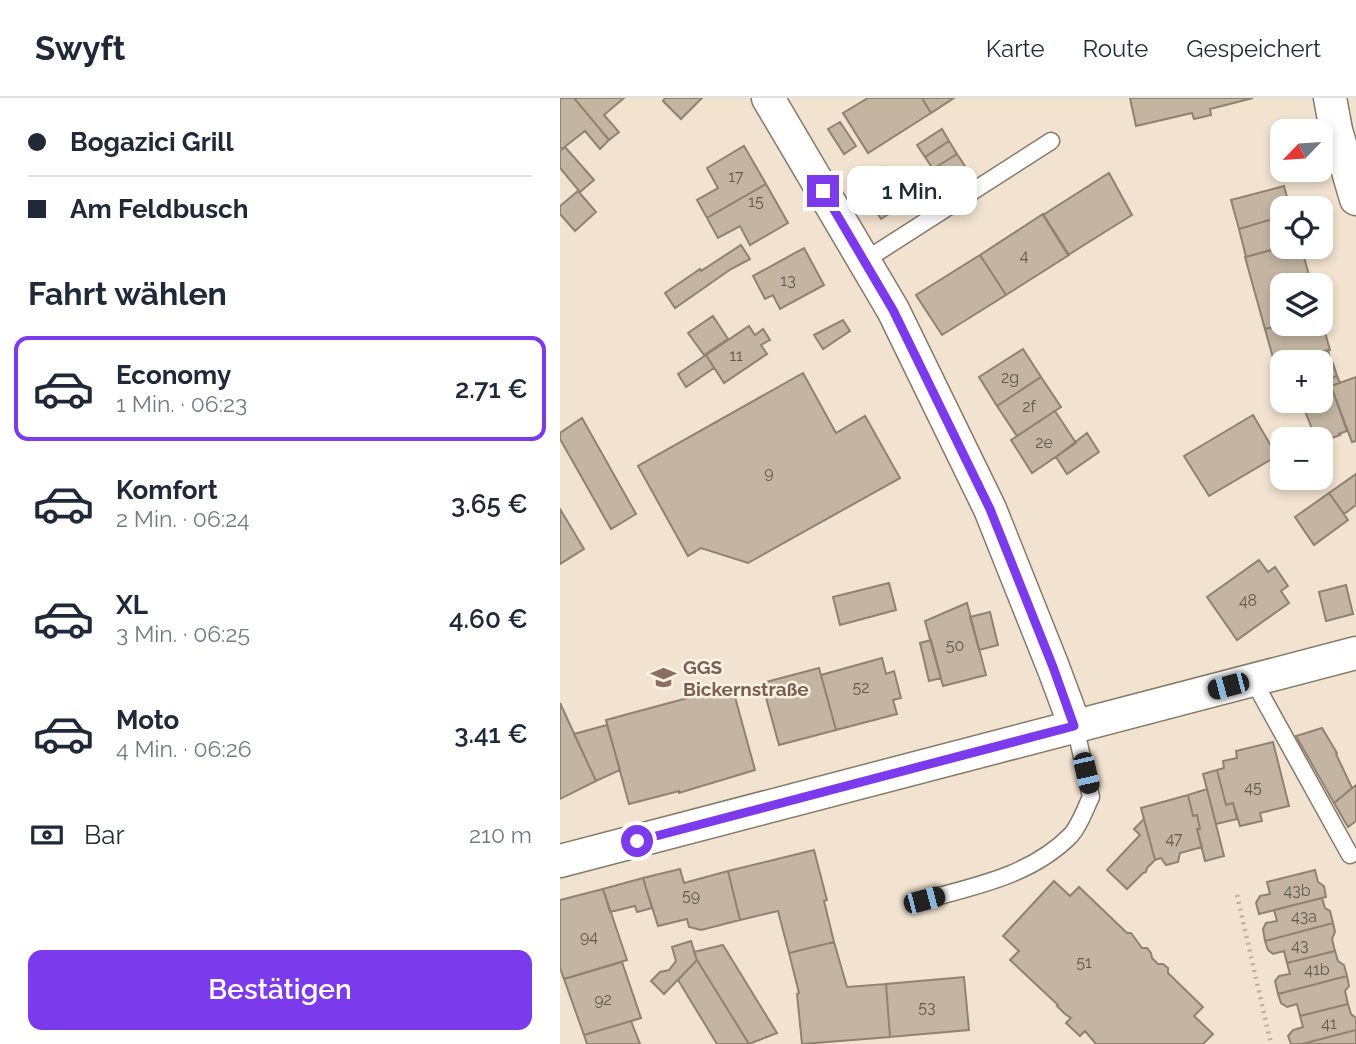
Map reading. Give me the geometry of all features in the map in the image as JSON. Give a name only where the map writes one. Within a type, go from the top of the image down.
[{"type":"street","points":[[768,98],[893,310],[990,509],[1074,726]]},
{"type":"street","points":[[1330,98],[1336,130],[1356,199]]},
{"type":"street","points":[[560,862],[1356,653]]},
{"type":"lane","points":[[864,261],[1051,141]]},
{"type":"lane","points":[[1253,680],[1350,855]]},
{"type":"lane","points":[[924,900],[1002,878],[1042,858],[1072,833],[1091,797],[1074,726]]},
{"type":"path","points":[[1237,895],[1271,1044]]},
{"type":"building","points":[[560,98],[574,98],[609,140],[600,149],[585,131],[562,149],[560,147]]},
{"type":"building","points":[[574,98],[624,98],[604,115],[619,132],[609,140]]},
{"type":"building","points":[[665,98],[702,98],[681,119],[663,101]]},
{"type":"building","points":[[868,98],[922,98],[931,113],[868,153],[843,113]]},
{"type":"building","points":[[922,98],[954,98],[931,113]]},
{"type":"building","points":[[1130,98],[1253,98],[1210,109],[1211,115],[1194,119],[1192,113],[1136,126]]},
{"type":"building","points":[[840,122],[856,146],[844,154],[828,129]]},
{"type":"building","points":[[942,129],[949,141],[925,157],[917,145]]},
{"type":"building","points":[[949,141],[957,154],[933,169],[925,157]]},
{"type":"building","points":[[744,146],[766,184],[707,218],[697,200],[718,188],[707,168]]},
{"type":"building","points":[[565,147],[594,180],[580,192],[560,168],[560,151]]},
{"type":"building","points":[[957,154],[965,166],[941,181],[933,169]]},
{"type":"building","points":[[882,167],[890,179],[865,195],[858,183]]},
{"type":"building","points":[[1109,173],[1132,215],[1068,255],[1043,215]]},
{"type":"building","points":[[890,179],[898,192],[873,207],[865,195]]},
{"type":"building","points":[[766,184],[788,223],[750,245],[740,226],[718,238],[707,218]]},
{"type":"building","points":[[1284,186],[1287,196],[1270,196],[1270,220],[1239,229],[1231,200]]},
{"type":"building","points":[[578,191],[596,212],[575,231],[560,214],[560,206]]},
{"type":"building","points":[[898,192],[905,204],[881,219],[873,207]]},
{"type":"building","points":[[1043,214],[1069,255],[1006,295],[980,255]]},
{"type":"building","points":[[1270,220],[1270,251],[1246,257],[1239,229]]},
{"type":"building","points":[[741,245],[750,259],[675,308],[665,293]]},
{"type":"building","points":[[804,248],[824,285],[780,309],[773,295],[765,299],[753,276]]},
{"type":"building","points":[[1270,250],[1270,259],[1304,259],[1309,273],[1270,273],[1270,328],[1265,329],[1245,257]]},
{"type":"building","points":[[980,255],[1006,295],[942,335],[916,295]]},
{"type":"building","points":[[713,316],[728,339],[704,355],[688,333]]},
{"type":"building","points":[[843,320],[850,331],[823,349],[814,335]]},
{"type":"building","points":[[749,326],[755,335],[763,329],[770,340],[761,345],[767,354],[724,383],[706,355]]},
{"type":"building","points":[[1270,328],[1270,336],[1326,336],[1330,350],[1271,350],[1265,329]]},
{"type":"building","points":[[1023,349],[1041,377],[997,406],[979,377]]},
{"type":"building","points":[[706,355],[714,368],[686,387],[678,374]]},
{"type":"building","points":[[803,373],[836,433],[865,416],[900,478],[748,563],[701,548],[688,556],[638,466]]},
{"type":"building","points":[[1337,376],[1340,383],[1333,385],[1333,378]]},
{"type":"building","points":[[1041,377],[1061,407],[1017,436],[997,406]]},
{"type":"building","points":[[1356,377],[1356,441],[1352,442],[1333,385]]},
{"type":"building","points":[[1333,392],[1347,431],[1333,438],[1333,427],[1311,427],[1306,413],[1333,413]]},
{"type":"building","points":[[1055,411],[1076,443],[1032,473],[1011,440]]},
{"type":"building","points":[[1253,415],[1270,444],[1270,460],[1209,496],[1184,456]]},
{"type":"building","points":[[582,418],[636,514],[611,529],[560,439],[560,433]]},
{"type":"building","points":[[1087,433],[1099,452],[1067,474],[1056,457]]},
{"type":"building","points":[[1356,474],[1356,505],[1344,514],[1329,493]]},
{"type":"building","points":[[1329,493],[1348,520],[1314,545],[1295,517]]},
{"type":"building","points":[[560,509],[584,549],[560,564]]},
{"type":"building","points":[[1259,560],[1268,572],[1275,567],[1288,586],[1281,591],[1289,603],[1237,640],[1207,597]]},
{"type":"building","points":[[889,583],[896,610],[840,625],[833,597]]},
{"type":"building","points":[[1346,585],[1353,614],[1326,621],[1319,592]]},
{"type":"building","points":[[967,603],[986,675],[943,686],[925,621]]},
{"type":"building","points":[[990,612],[998,645],[979,650],[970,617]]},
{"type":"building","points":[[931,640],[941,678],[929,681],[920,643]]},
{"type":"building","points":[[882,658],[886,674],[894,671],[901,698],[893,700],[897,714],[836,730],[821,675]]},
{"type":"building","points":[[819,668],[836,730],[779,745],[762,683]]},
{"type":"building","points":[[732,686],[755,770],[679,793],[629,804],[606,720]]},
{"type":"building","points":[[560,703],[596,781],[560,799]]},
{"type":"building","points":[[607,725],[620,770],[596,781],[574,734]]},
{"type":"building","points":[[1322,728],[1337,753],[1352,788],[1334,803],[1296,736]]},
{"type":"building","points":[[1273,742],[1289,806],[1260,813],[1262,821],[1240,826],[1233,803],[1226,805],[1217,770],[1224,768],[1223,761],[1237,758],[1236,751]]},
{"type":"building","points":[[1217,770],[1226,805],[1233,803],[1237,819],[1216,824],[1203,774]]},
{"type":"building","points":[[1356,785],[1356,821],[1348,827],[1334,803]]},
{"type":"building","points":[[1207,789],[1224,856],[1205,861],[1197,829],[1200,829],[1197,815],[1193,816],[1188,795]]},
{"type":"building","points":[[1188,795],[1193,816],[1197,815],[1200,829],[1197,829],[1202,847],[1180,853],[1178,862],[1166,865],[1161,858],[1155,860],[1141,808]]},
{"type":"building","points":[[1144,819],[1155,860],[1127,889],[1107,870],[1140,835],[1134,829]]},
{"type":"building","points":[[814,850],[834,942],[789,953],[778,911],[740,920],[728,871]]},
{"type":"building","points":[[680,869],[684,883],[728,871],[740,920],[701,930],[689,927],[687,919],[658,926],[643,878]]},
{"type":"building","points":[[1315,870],[1318,882],[1324,886],[1326,897],[1259,914],[1256,903],[1260,896],[1270,894],[1267,882]]},
{"type":"building","points":[[643,878],[652,908],[637,912],[635,906],[610,912],[603,889]]},
{"type":"building","points":[[1054,881],[1070,896],[1079,887],[1127,933],[1131,933],[1142,948],[1147,948],[1158,964],[1168,968],[1168,973],[1203,1007],[1194,1016],[1213,1034],[1203,1044],[1096,1044],[1085,1031],[1080,1036],[1066,1023],[1071,1018],[1010,960],[1019,951],[1003,936]]},
{"type":"building","points":[[603,889],[627,960],[564,979],[560,968],[560,900]]},
{"type":"building","points":[[1322,898],[1333,923],[1265,941],[1263,929],[1266,923],[1277,921],[1274,910]]},
{"type":"building","points":[[1333,923],[1335,932],[1332,939],[1335,951],[1287,963],[1284,951],[1273,954],[1268,950],[1265,941]]},
{"type":"building","points":[[691,941],[697,960],[664,994],[651,981],[660,972],[669,970],[676,961],[672,947]]},
{"type":"building","points":[[834,942],[847,987],[886,984],[890,1037],[802,1044],[799,993],[789,953]]},
{"type":"building","points":[[723,945],[777,1033],[749,1044],[697,960],[694,952]]},
{"type":"building","points":[[1335,951],[1347,976],[1278,994],[1275,981],[1279,976],[1290,974],[1287,963]]},
{"type":"building","points":[[697,960],[749,1044],[717,1044],[678,980]]},
{"type":"building","points":[[622,962],[641,1018],[584,1035],[564,979]]},
{"type":"building","points":[[1347,976],[1349,986],[1345,991],[1348,1004],[1300,1016],[1297,1004],[1287,1007],[1281,1003],[1278,994]]},
{"type":"building","points":[[964,977],[969,1030],[890,1037],[886,984]]},
{"type":"building","points":[[1348,1004],[1351,1014],[1356,1018],[1356,1030],[1302,1044],[1291,1044],[1288,1036],[1293,1030],[1303,1027],[1300,1016]]},
{"type":"building","points":[[631,1021],[640,1044],[587,1044],[584,1035]]},
{"type":"building","points":[[1356,1030],[1356,1044],[1302,1044]]},
{"type":"place","name":"GGS Bickernstraße","points":[[663,678]]},
{"type":"route","points":[[637,841],[1074,726],[990,509],[893,310],[823,191]]}]
